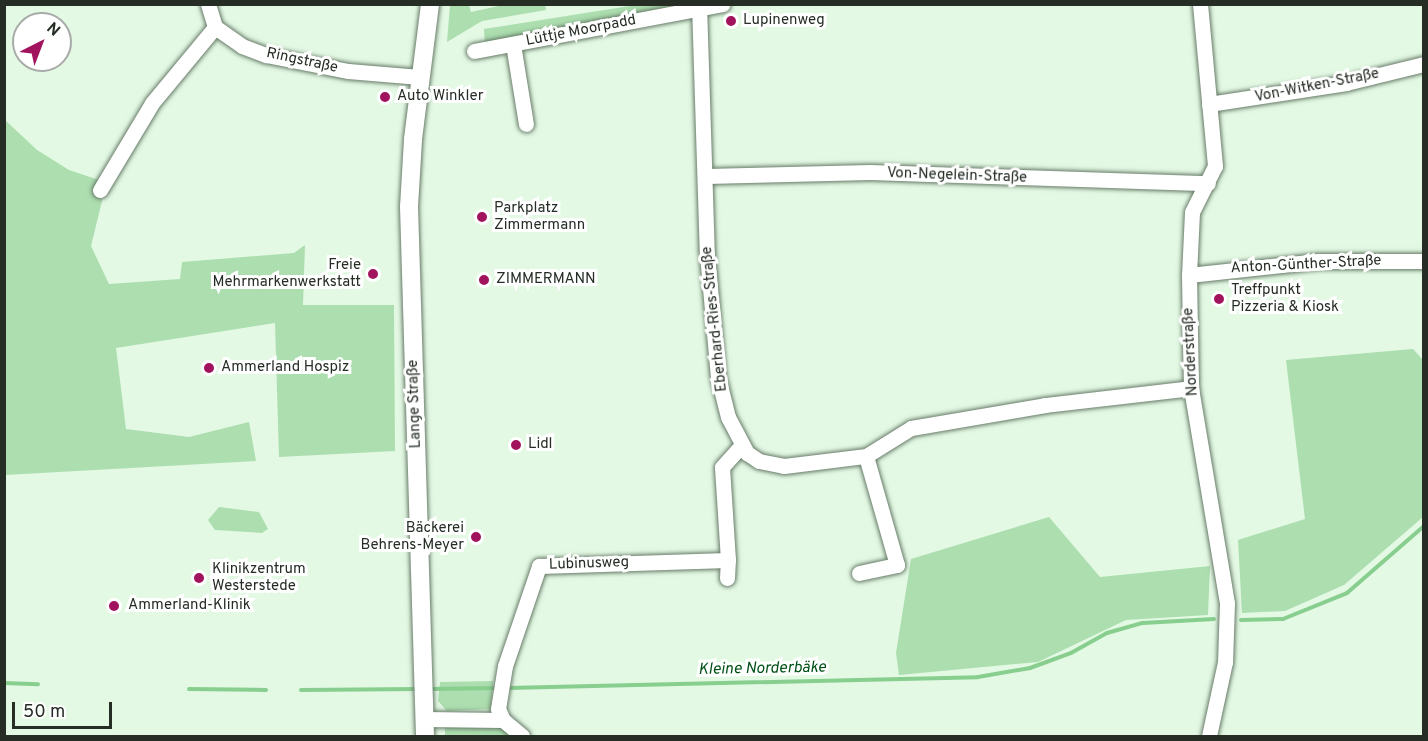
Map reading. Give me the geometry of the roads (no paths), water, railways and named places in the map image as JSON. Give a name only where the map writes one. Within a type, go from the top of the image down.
[{"type":"street","points":[[100,190],[152,103],[215,27],[208,4]]},
{"type":"street","name":"Lange Straße","points":[[424,722],[409,207],[430,4]]},
{"type":"street","name":"Lüttje Moorpadd","points":[[474,51],[723,4]]},
{"type":"street","name":"Norderstraße","points":[[1200,4],[1215,166],[1192,212],[1189,275],[1191,388],[1227,603],[1227,636],[1209,736]]},
{"type":"street","name":"Eberhard-Ries-Straße","points":[[699,7],[707,254],[718,377],[741,446]]},
{"type":"street","name":"Ringstraße","points":[[215,27],[242,46],[283,60],[421,75]]},
{"type":"street","points":[[513,44],[526,124]]},
{"type":"street","name":"Von-Witken-Straße","points":[[1209,104],[1346,83],[1424,64]]},
{"type":"street","name":"Von-Negelein-Straße","points":[[705,176],[870,172],[1208,183]]},
{"type":"street","name":"Anton-Günther-Straße","points":[[1189,275],[1318,261],[1424,261]]},
{"type":"street","points":[[727,578],[728,560],[722,467],[741,446],[759,461],[784,466],[866,456],[911,428],[1045,405],[1191,388]]},
{"type":"street","points":[[859,573],[897,565],[866,456]]},
{"type":"street","name":"Lubinusweg","points":[[503,720],[500,701],[504,674],[539,566],[728,560]]},
{"type":"street","points":[[424,722],[503,720],[522,736]]},
{"type":"waterway","name":"Kleine Norderbäke","points":[[1241,620],[1283,619],[1347,593],[1424,526]]},
{"type":"waterway","name":"Kleine Norderbäke","points":[[505,688],[978,677],[1030,668],[1071,653],[1107,633],[1143,623],[1214,619]]},
{"type":"waterway","name":"Kleine Norderbäke","points":[[4,683],[38,684]]},
{"type":"waterway","name":"Kleine Norderbäke","points":[[430,689],[497,688]]},
{"type":"waterway","name":"Kleine Norderbäke","points":[[189,689],[266,690]]},
{"type":"waterway","name":"Kleine Norderbäke","points":[[301,690],[419,689]]},
{"type":"place","name":"Lupinenweg","points":[[731,21]]},
{"type":"place","name":"Auto Winkler","points":[[385,97]]},
{"type":"place","name":"Parkplatz Zimmermann","points":[[482,217]]},
{"type":"place","name":"Freie Mehrmarkenwerkstatt","points":[[373,274]]},
{"type":"place","name":"ZIMMERMANN","points":[[484,280]]},
{"type":"place","name":"Treffpunkt Pizzeria & Kiosk","points":[[1219,299]]},
{"type":"place","name":"Ammerland Hospiz","points":[[209,368]]},
{"type":"place","name":"Lidl","points":[[516,445]]},
{"type":"place","name":"Bäckerei Behrens-Meyer","points":[[476,537]]},
{"type":"place","name":"Klinikzentrum Westerstede","points":[[199,578]]},
{"type":"place","name":"Ammerland-Klinik","points":[[114,606]]}]
